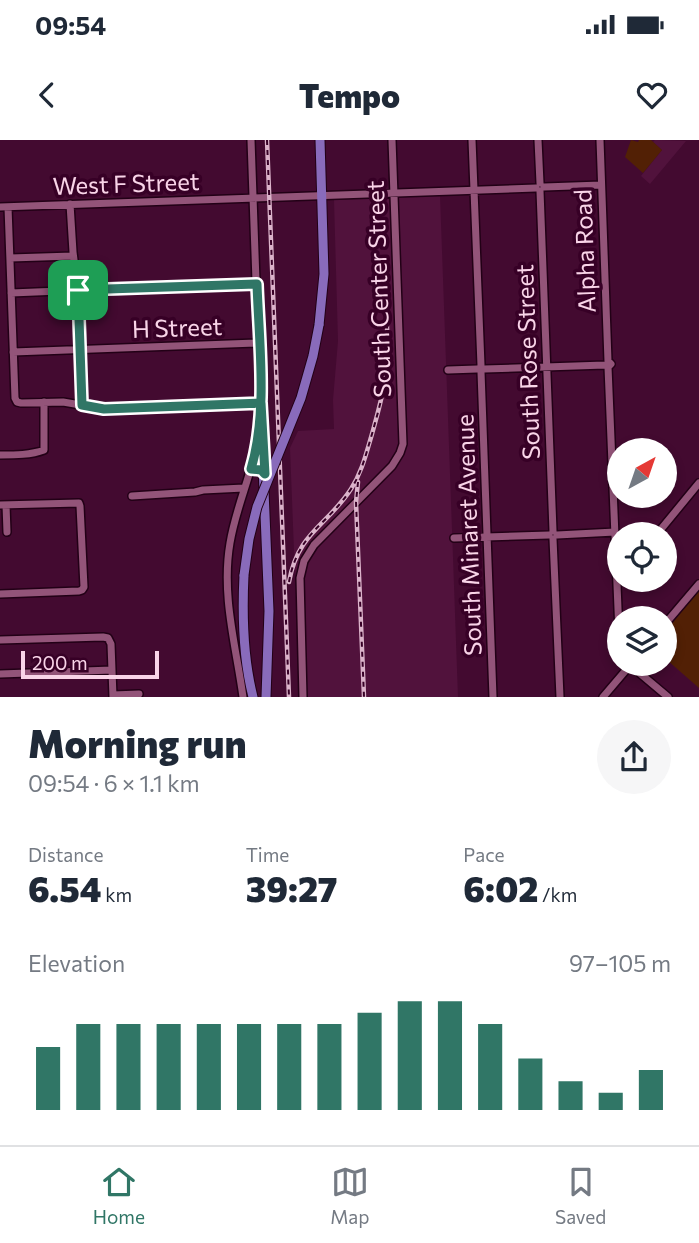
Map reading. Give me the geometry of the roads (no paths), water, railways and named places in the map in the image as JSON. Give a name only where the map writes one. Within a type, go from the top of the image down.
[{"type":"main road","points":[[256,697],[252,671],[248,666],[243,619],[244,575],[257,507],[300,398],[319,325],[324,274],[320,140]]},
{"type":"main road","points":[[261,418],[269,611],[266,697]]},
{"type":"main road","points":[[251,469],[261,470],[265,474]]},
{"type":"street","points":[[243,697],[232,634],[228,580],[235,517],[251,469],[261,418],[251,140]]},
{"type":"street","name":"South Center Street","points":[[303,697],[300,579],[304,561],[314,545],[395,462],[402,449],[392,140]]},
{"type":"street","name":"South Minaret Avenue","points":[[472,140],[493,697]]},
{"type":"street","name":"South Rose Street","points":[[538,140],[560,697]]},
{"type":"street","name":"Alpha Road","points":[[600,140],[614,522]]},
{"type":"street","name":"West F Street","points":[[4,207],[601,185]]},
{"type":"street","points":[[70,204],[78,290],[82,405]]},
{"type":"street","points":[[4,207],[10,258],[17,402],[58,402],[104,409],[261,403]]},
{"type":"street","points":[[10,258],[73,256]]},
{"type":"street","points":[[11,293],[257,284]]},
{"type":"street","name":"H Street","points":[[13,352],[259,343]]},
{"type":"street","points":[[448,370],[607,365]]},
{"type":"street","points":[[0,455],[44,450],[44,402]]},
{"type":"street","points":[[667,522],[699,483]]},
{"type":"street","points":[[132,496],[244,488]]},
{"type":"street","points":[[0,594],[82,590],[84,587],[79,503],[3,505],[7,532]]},
{"type":"street","points":[[454,538],[607,533]]},
{"type":"street","points":[[677,610],[699,584]]},
{"type":"street","points":[[0,640],[108,638],[111,644],[113,696],[139,694]]},
{"type":"street","points":[[0,674],[112,670]]},
{"type":"street","points":[[603,697],[621,676]]},
{"type":"street","points":[[644,676],[668,697]]},
{"type":"railway","points":[[267,140],[289,697]]},
{"type":"railway","points":[[289,582],[293,565],[306,540],[342,502],[363,463],[386,375],[388,347],[385,290]]},
{"type":"railway","points":[[358,482],[356,502],[364,697]]}]
